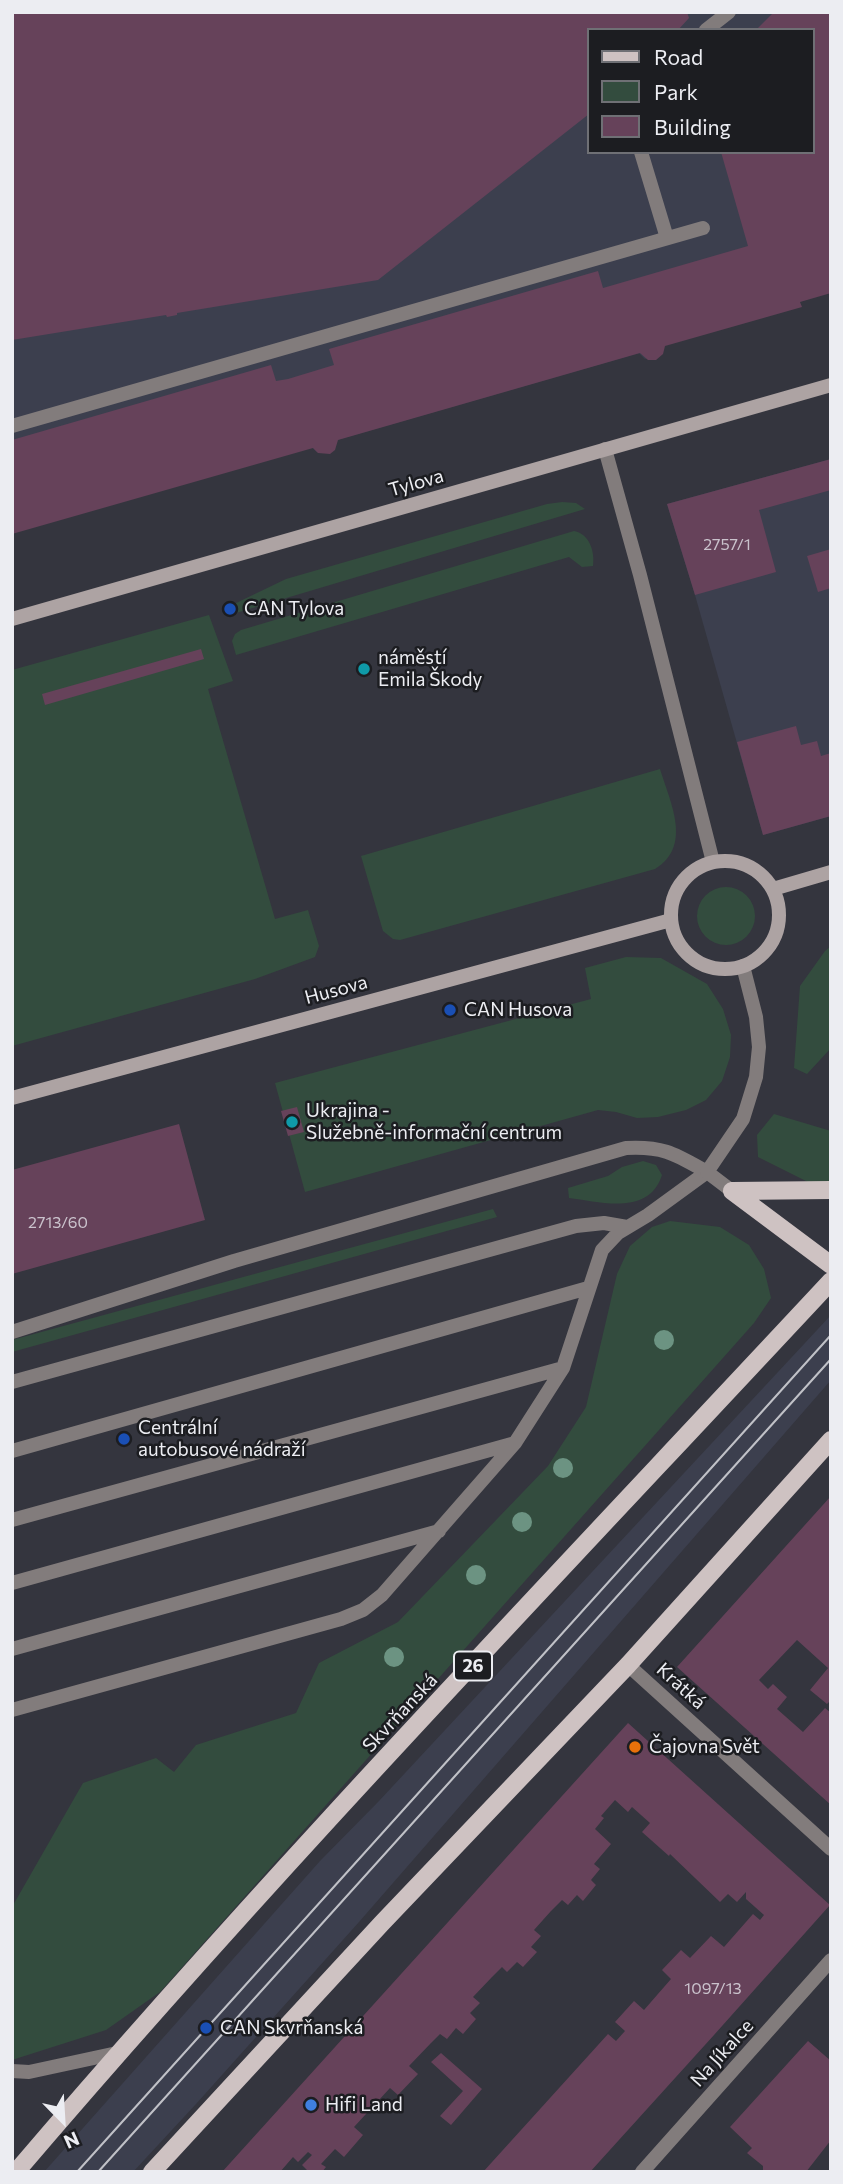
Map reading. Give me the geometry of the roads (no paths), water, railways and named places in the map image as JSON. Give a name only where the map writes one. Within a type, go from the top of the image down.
[{"type":"main road","points":[[732,1191],[831,1190]]},
{"type":"main road","points":[[732,1191],[831,1265]]},
{"type":"main road","name":"Skvrňanská","points":[[117,2053],[311,1840],[831,1281]]},
{"type":"main road","points":[[152,2172],[382,1923],[628,1665],[831,1440]]},
{"type":"main road","name":"26","points":[[16,2172],[117,2053]]},
{"type":"street","points":[[709,28],[729,12]]},
{"type":"street","points":[[642,154],[667,238]]},
{"type":"street","points":[[12,426],[703,228]]},
{"type":"street","name":"Tylova","points":[[12,619],[831,385]]},
{"type":"street","points":[[605,449],[713,862]]},
{"type":"street","points":[[731,861],[748,866],[762,875],[773,889],[779,906],[779,925],[772,943],[760,957],[743,966],[711,968],[695,961],[679,943],[671,920],[672,904],[682,883],[699,868],[713,862],[731,861]]},
{"type":"street","points":[[773,889],[831,872]]},
{"type":"street","name":"Husova","points":[[12,1098],[671,920]]},
{"type":"street","points":[[12,1710],[341,1619],[363,1610],[382,1595],[515,1443],[563,1368],[602,1250],[618,1233],[648,1215],[707,1172],[743,1119],[756,1077],[759,1047],[756,1017],[743,966]]},
{"type":"street","points":[[12,1332],[234,1261],[626,1148],[648,1147],[671,1151],[707,1172],[732,1191]]},
{"type":"street","points":[[12,1382],[576,1226],[604,1223],[627,1227]]},
{"type":"street","points":[[12,1451],[588,1288]]},
{"type":"street","points":[[12,1520],[563,1368]]},
{"type":"street","points":[[12,1583],[515,1443]]},
{"type":"street","points":[[12,1649],[440,1531]]},
{"type":"street","name":"Krátká","points":[[628,1665],[831,1849]]},
{"type":"street","name":"Na Jíkalce","points":[[642,2172],[831,1960]]},
{"type":"street","points":[[12,2071],[29,2073],[117,2053]]},
{"type":"tram line","points":[[77,2172],[831,1335]]},
{"type":"tram line","points":[[98,2172],[831,1359]]},
{"type":"place","name":"CAN Tylova","points":[[230,609]]},
{"type":"place","name":"náměstí Emila Škody","points":[[364,669]]},
{"type":"place","name":"CAN Husova","points":[[450,1010]]},
{"type":"place","name":"Ukrajina - Služebně-informační centrum","points":[[292,1122]]},
{"type":"place","name":"Centrální autobusové nádraží","points":[[124,1439]]},
{"type":"place","name":"Čajovna Svět","points":[[635,1747]]},
{"type":"place","name":"CAN Skvrňanská","points":[[206,2028]]},
{"type":"place","name":"Hifi Land","points":[[311,2105]]}]
